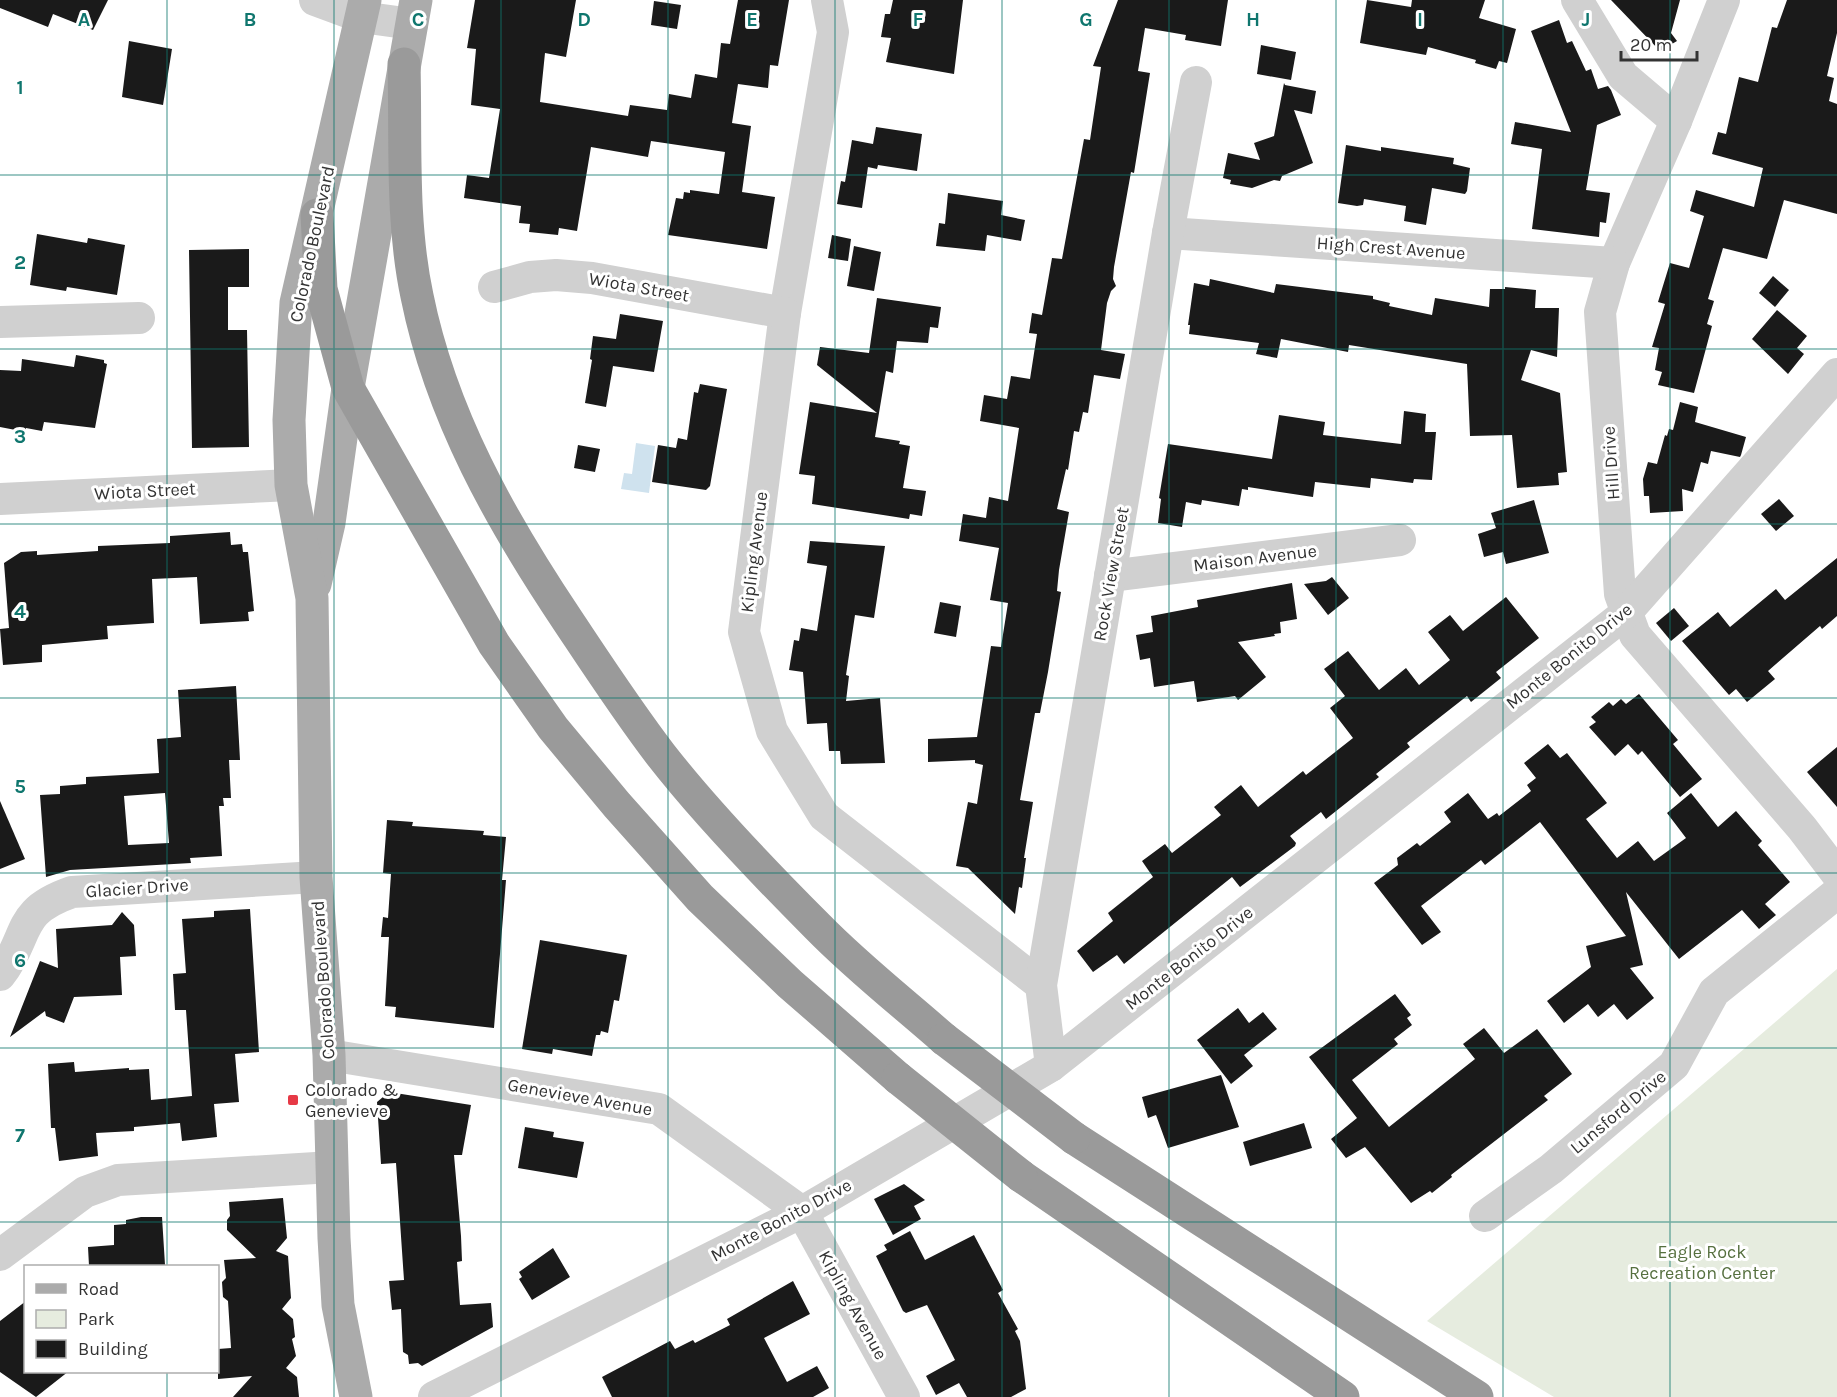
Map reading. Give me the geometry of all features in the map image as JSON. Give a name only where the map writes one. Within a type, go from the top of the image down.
[{"type":"highway","points":[[404,64],[409,243],[417,297],[433,356],[459,432],[497,508],[552,598],[662,755],[714,816],[819,928],[944,1039],[1074,1138],[1477,1397]]},
{"type":"highway","points":[[317,215],[321,289],[348,388],[494,645],[553,728],[617,806],[700,898],[790,984],[898,1078],[1021,1176],[1343,1397]]},
{"type":"main road","name":"Colorado Boulevard","points":[[356,1397],[339,1305],[329,1055],[316,877],[312,598],[291,484],[289,420],[296,303],[363,8]]},
{"type":"main road","name":"Colorado Boulevard","points":[[312,598],[329,523],[348,388],[414,12]]},
{"type":"street","points":[[315,0],[363,8],[414,12]]},
{"type":"street","name":"Kipling Avenue","points":[[827,0],[833,32],[785,313],[744,632],[771,731],[824,816],[1041,985]]},
{"type":"street","points":[[1577,0],[1623,76],[1676,121]]},
{"type":"street","name":"Hill Drive","points":[[1724,0],[1676,121],[1614,263],[1600,312],[1620,594],[1625,614],[1635,635],[1802,828],[1837,874]]},
{"type":"street","name":"Rock View Street","points":[[1051,1066],[1041,985],[1168,233],[1196,82]]},
{"type":"street","name":"High Crest Avenue","points":[[1168,233],[1614,263]]},
{"type":"street","name":"Wiota Street","points":[[494,287],[530,277],[556,275],[592,278],[785,313]]},
{"type":"street","points":[[0,322],[139,318]]},
{"type":"street","name":"Monte Bonito Drive","points":[[434,1397],[802,1212],[1051,1066],[1625,614],[1837,374]]},
{"type":"street","name":"Wiota Street","points":[[0,500],[291,484]]},
{"type":"street","name":"Maison Avenue","points":[[1110,576],[1400,540]]},
{"type":"street","name":"Glacier Drive","points":[[0,975],[31,916],[48,901],[72,892],[316,877]]},
{"type":"street","name":"Lunsford Drive","points":[[1485,1216],[1551,1169],[1674,1065],[1714,992],[1837,893]]},
{"type":"street","name":"Genevieve Avenue","points":[[329,1055],[659,1109],[802,1212]]},
{"type":"street","points":[[0,1255],[86,1192],[118,1180],[332,1167]]},
{"type":"street","name":"Kipling Avenue","points":[[802,1212],[904,1397]]},
{"type":"green space","name":"Eagle Rock Recreation Center","points":[[1837,969],[1837,1397],[1554,1397],[1427,1321]]},
{"type":"water","points":[[636,443],[655,446],[649,493],[621,489],[624,473],[632,474]]},
{"type":"building","points":[[0,0],[108,0],[93,30],[53,14],[48,27],[0,8]]},
{"type":"building","points":[[475,0],[576,0],[566,57],[545,53],[540,102],[628,116],[630,105],[667,110],[669,94],[691,98],[695,74],[717,78],[721,43],[730,44],[738,0],[789,0],[778,66],[770,65],[768,88],[738,84],[732,123],[751,126],[742,192],[775,197],[767,249],[668,235],[676,198],[683,199],[684,192],[690,193],[690,190],[719,194],[725,152],[651,141],[648,157],[591,147],[577,231],[559,228],[558,235],[529,232],[530,224],[519,223],[521,206],[464,198],[467,175],[489,178],[500,109],[471,105],[476,49],[467,48]]},
{"type":"building","points":[[893,0],[963,0],[954,74],[886,62],[891,38],[881,37],[885,14],[890,14]]},
{"type":"building","points":[[1118,0],[1228,0],[1221,46],[1185,40],[1186,35],[1145,28],[1138,71],[1150,73],[1134,173],[1131,172],[1114,267],[1113,279],[1116,286],[1111,291],[1107,303],[1101,350],[1125,354],[1120,379],[1094,375],[1088,413],[1083,412],[1079,432],[1074,431],[1068,470],[1066,469],[1057,509],[1069,512],[1059,570],[1057,591],[1061,592],[1040,713],[1035,713],[1020,800],[1033,802],[1024,858],[1026,858],[1022,888],[1019,887],[1015,914],[968,868],[956,866],[968,802],[977,804],[983,765],[975,763],[975,760],[928,762],[928,739],[977,737],[991,646],[1001,647],[1008,603],[990,600],[999,548],[959,541],[963,514],[986,518],[989,497],[1008,501],[1019,428],[980,421],[984,395],[1007,399],[1011,376],[1030,379],[1037,334],[1029,333],[1032,313],[1042,315],[1052,258],[1062,259],[1084,139],[1090,140],[1101,67],[1093,66]]},
{"type":"building","points":[[1367,0],[1411,7],[1412,0],[1485,0],[1479,18],[1516,29],[1507,63],[1499,61],[1496,69],[1475,63],[1476,60],[1428,47],[1426,55],[1360,43]]},
{"type":"building","points":[[1611,0],[1680,0],[1671,33],[1677,41],[1660,51]]},
{"type":"building","points":[[1787,0],[1837,0],[1837,33],[1827,76],[1834,78],[1829,101],[1837,104],[1837,214],[1784,200],[1767,259],[1723,248],[1708,299],[1714,301],[1707,324],[1712,326],[1694,393],[1658,385],[1662,372],[1655,370],[1659,348],[1652,347],[1665,304],[1658,302],[1670,263],[1689,268],[1704,216],[1690,211],[1696,190],[1754,207],[1763,168],[1712,154],[1718,132],[1726,134],[1739,77],[1758,82],[1772,27],[1777,28]]},
{"type":"building","points":[[654,1],[681,5],[677,29],[651,25]]},
{"type":"building","points":[[1559,20],[1567,43],[1572,41],[1586,71],[1591,69],[1598,89],[1608,86],[1611,90],[1621,115],[1597,125],[1586,190],[1610,193],[1606,223],[1600,222],[1599,237],[1532,229],[1542,149],[1511,144],[1515,122],[1571,132],[1531,31]]},
{"type":"building","points":[[129,41],[172,49],[163,105],[122,97]]},
{"type":"building","points":[[1261,45],[1296,52],[1291,80],[1257,74]]},
{"type":"building","points":[[1284,83],[1316,91],[1312,114],[1294,110],[1313,163],[1282,176],[1280,181],[1274,180],[1252,188],[1230,184],[1231,180],[1223,178],[1228,153],[1260,160],[1254,143],[1274,136]]},
{"type":"building","points":[[876,127],[922,134],[917,171],[878,165],[877,169],[868,167],[862,208],[837,204],[841,181],[845,182],[852,140],[873,144]]},
{"type":"building","points":[[1346,145],[1381,151],[1381,147],[1454,158],[1453,164],[1470,168],[1467,191],[1465,194],[1432,188],[1426,225],[1404,221],[1406,206],[1364,199],[1363,205],[1357,206],[1338,203]]},
{"type":"building","points":[[948,193],[1003,201],[1001,215],[1025,220],[1021,241],[987,235],[985,251],[936,246],[939,223],[945,224]]},
{"type":"building","points":[[37,234],[87,243],[88,238],[125,245],[117,295],[67,287],[66,291],[30,285]]},
{"type":"building","points":[[832,235],[851,239],[848,261],[828,258]]},
{"type":"building","points":[[854,246],[881,252],[874,291],[847,286]]},
{"type":"building","points":[[249,249],[249,287],[228,287],[228,330],[247,330],[249,447],[192,448],[189,250]]},
{"type":"building","points":[[1773,276],[1789,290],[1775,307],[1759,293]]},
{"type":"building","points":[[1210,279],[1274,293],[1276,284],[1373,296],[1373,299],[1390,303],[1389,306],[1432,315],[1435,298],[1489,307],[1490,289],[1505,289],[1505,287],[1536,290],[1535,308],[1559,308],[1557,357],[1531,350],[1521,380],[1560,393],[1567,472],[1558,473],[1559,485],[1517,488],[1512,435],[1470,436],[1467,364],[1349,345],[1348,352],[1281,339],[1277,358],[1256,354],[1259,343],[1189,334],[1190,325],[1188,325],[1194,283],[1209,286]]},
{"type":"building","points":[[877,298],[941,307],[938,328],[930,327],[928,343],[897,341],[893,373],[886,371],[875,437],[900,441],[899,444],[910,446],[903,488],[926,491],[922,516],[910,514],[909,519],[812,504],[815,476],[799,474],[810,402],[877,413],[817,365],[820,347],[869,353]]},
{"type":"building","points":[[1777,310],[1807,336],[1797,348],[1804,354],[1788,374],[1752,339]]},
{"type":"building","points":[[620,314],[663,321],[654,372],[613,366],[606,407],[585,403],[592,360],[590,359],[593,336],[616,339]]},
{"type":"building","points":[[76,355],[104,360],[107,364],[95,428],[44,422],[42,431],[26,428],[26,432],[0,427],[0,370],[21,371],[22,359],[74,367]]},
{"type":"building","points":[[700,384],[727,389],[710,486],[706,490],[652,482],[658,445],[676,448],[678,438],[687,440],[694,392],[698,393]]},
{"type":"building","points":[[1680,402],[1698,407],[1695,422],[1746,437],[1740,457],[1711,451],[1708,464],[1701,462],[1693,492],[1682,489],[1683,511],[1650,513],[1649,496],[1644,496],[1643,479],[1648,462],[1657,464],[1665,435],[1667,436],[1669,429],[1673,430]]},
{"type":"building","points":[[1404,411],[1426,414],[1425,432],[1436,432],[1432,480],[1414,479],[1413,483],[1371,478],[1370,488],[1315,482],[1313,497],[1248,487],[1248,490],[1242,489],[1239,506],[1202,500],[1201,505],[1186,502],[1182,527],[1158,523],[1161,499],[1159,498],[1168,444],[1272,459],[1279,415],[1325,422],[1323,435],[1401,444]]},
{"type":"building","points":[[578,445],[600,449],[595,472],[574,468]]},
{"type":"building","points":[[1779,499],[1794,516],[1776,531],[1761,514]]},
{"type":"building","points":[[1534,500],[1549,553],[1506,564],[1503,552],[1484,557],[1478,534],[1496,528],[1491,513]]},
{"type":"building","points":[[230,532],[231,545],[242,544],[243,552],[248,552],[254,611],[248,612],[249,621],[200,624],[197,577],[152,579],[154,623],[107,626],[108,639],[42,645],[42,662],[3,665],[0,629],[9,628],[4,563],[21,552],[37,551],[37,555],[98,551],[98,546],[170,543],[170,536]]},
{"type":"building","points":[[810,541],[885,546],[874,618],[855,615],[846,675],[849,676],[846,701],[880,698],[885,763],[841,764],[840,751],[829,751],[827,723],[807,724],[803,672],[789,670],[794,640],[799,641],[801,628],[817,631],[827,566],[807,563]]},
{"type":"building","points":[[1837,558],[1837,616],[1822,629],[1820,626],[1768,671],[1775,679],[1747,702],[1736,689],[1729,695],[1682,641],[1718,612],[1730,627],[1776,589],[1785,600]]},
{"type":"building","points":[[1332,577],[1349,598],[1328,615],[1304,584],[1326,581]]},
{"type":"building","points":[[1292,583],[1297,619],[1280,622],[1281,633],[1274,634],[1275,636],[1238,642],[1266,677],[1238,700],[1235,696],[1197,702],[1194,681],[1154,687],[1150,658],[1140,660],[1136,635],[1153,632],[1151,616],[1198,607],[1197,600]]},
{"type":"building","points":[[1506,597],[1539,638],[1496,672],[1501,678],[1471,702],[1467,696],[1407,743],[1410,747],[1376,774],[1379,777],[1326,819],[1321,812],[1290,836],[1296,843],[1295,846],[1240,887],[1232,877],[1124,964],[1117,955],[1093,972],[1077,951],[1113,921],[1108,913],[1153,877],[1142,861],[1165,844],[1172,853],[1221,815],[1214,807],[1241,785],[1258,807],[1303,771],[1306,775],[1353,738],[1330,708],[1345,696],[1324,669],[1348,651],[1379,690],[1406,668],[1419,685],[1450,660],[1428,632],[1450,615],[1463,631]]},
{"type":"building","points":[[940,602],[961,606],[956,637],[934,633]]},
{"type":"building","points":[[1674,608],[1689,626],[1671,641],[1656,623]]},
{"type":"building","points":[[236,686],[240,760],[229,760],[231,798],[223,798],[224,806],[219,806],[222,856],[190,858],[191,863],[70,870],[46,877],[40,795],[60,794],[60,786],[86,784],[86,777],[159,773],[157,739],[181,737],[178,690]],"holes":[[[165,793],[169,843],[128,845],[124,796]]]},
{"type":"building","points":[[1639,694],[1678,740],[1673,744],[1702,779],[1680,797],[1642,751],[1638,755],[1628,744],[1615,756],[1589,727],[1596,722],[1591,717],[1609,702],[1613,706],[1621,699],[1626,704]]},
{"type":"building","points":[[1548,744],[1560,758],[1567,753],[1607,803],[1586,819],[1617,858],[1638,841],[1654,861],[1686,838],[1667,813],[1691,793],[1718,827],[1736,811],[1762,841],[1758,845],[1790,882],[1765,904],[1776,915],[1759,929],[1742,910],[1679,959],[1626,892],[1643,965],[1630,968],[1654,998],[1627,1020],[1614,1004],[1598,1017],[1588,1004],[1564,1023],[1547,1001],[1591,967],[1586,946],[1626,936],[1540,822],[1485,865],[1481,860],[1421,906],[1441,932],[1422,945],[1374,883],[1398,865],[1397,858],[1417,843],[1420,846],[1451,822],[1444,812],[1468,793],[1488,819],[1497,813],[1499,816],[1531,791],[1527,785],[1536,778],[1524,763]]},
{"type":"building","points":[[1837,747],[1837,807],[1807,772]]},
{"type":"building","points":[[0,801],[25,859],[0,869]]},
{"type":"building","points":[[387,820],[413,822],[412,826],[484,831],[483,835],[506,837],[502,880],[506,880],[494,1028],[395,1017],[396,1007],[385,1006],[389,937],[381,937],[383,917],[388,918],[391,874],[383,873]]},
{"type":"building","points":[[250,909],[259,1052],[235,1054],[239,1102],[214,1104],[217,1137],[182,1141],[180,1123],[134,1127],[134,1131],[96,1133],[98,1156],[59,1161],[55,1128],[51,1128],[48,1064],[74,1062],[75,1072],[129,1068],[129,1070],[149,1069],[151,1100],[192,1096],[186,1010],[175,1010],[173,974],[186,973],[182,919],[214,917],[214,911]]},
{"type":"building","points":[[122,912],[134,925],[136,956],[120,957],[122,995],[74,997],[64,1023],[46,1016],[45,1011],[10,1037],[40,961],[58,968],[56,929],[112,925]]},
{"type":"building","points":[[540,940],[627,955],[619,1001],[614,1000],[608,1033],[601,1031],[600,1035],[596,1035],[592,1056],[553,1049],[552,1054],[522,1049]]},
{"type":"building","points":[[1395,994],[1411,1015],[1407,1018],[1412,1025],[1394,1039],[1398,1044],[1352,1080],[1389,1127],[1475,1059],[1463,1044],[1484,1028],[1504,1053],[1537,1029],[1572,1074],[1544,1096],[1548,1100],[1451,1175],[1452,1177],[1432,1193],[1430,1191],[1411,1203],[1365,1147],[1346,1158],[1331,1139],[1357,1118],[1309,1057]]},
{"type":"building","points":[[1238,1008],[1249,1023],[1263,1012],[1277,1029],[1244,1055],[1253,1066],[1231,1084],[1197,1040]]},
{"type":"building","points":[[1221,1075],[1239,1127],[1168,1148],[1156,1115],[1148,1118],[1142,1097]]},
{"type":"building","points":[[389,1092],[471,1105],[462,1155],[454,1155],[462,1261],[457,1262],[460,1305],[491,1303],[493,1327],[422,1366],[418,1363],[409,1364],[408,1355],[403,1352],[401,1309],[392,1310],[389,1281],[404,1280],[396,1163],[381,1164],[377,1102]]},
{"type":"building","points":[[1304,1123],[1312,1148],[1250,1166],[1243,1142]]},
{"type":"building","points":[[525,1127],[554,1132],[553,1137],[584,1142],[577,1178],[518,1168]]},
{"type":"building","points":[[904,1184],[925,1200],[914,1206],[921,1219],[893,1235],[874,1199]]},
{"type":"building","points":[[283,1198],[287,1238],[276,1251],[288,1256],[291,1298],[282,1309],[293,1319],[295,1337],[292,1339],[296,1356],[286,1368],[297,1377],[299,1397],[233,1397],[252,1376],[218,1379],[219,1349],[231,1348],[228,1301],[223,1297],[222,1282],[226,1278],[224,1260],[256,1258],[227,1230],[227,1220],[230,1216],[229,1202]]},
{"type":"building","points":[[162,1217],[165,1265],[89,1265],[88,1247],[114,1245],[114,1225],[126,1224],[126,1220]]},
{"type":"building","points":[[910,1231],[925,1260],[974,1235],[1003,1290],[998,1293],[1018,1329],[1015,1331],[1020,1341],[1026,1389],[1011,1397],[967,1397],[959,1383],[936,1395],[926,1376],[955,1360],[927,1305],[906,1313],[903,1311],[876,1256],[887,1250],[884,1245]]},
{"type":"building","points":[[553,1248],[570,1277],[532,1300],[519,1279],[522,1277],[519,1272]]},
{"type":"building","points":[[793,1281],[810,1314],[764,1338],[787,1382],[817,1366],[829,1388],[813,1397],[612,1397],[602,1377],[670,1341],[675,1349],[693,1340],[695,1343],[730,1325],[727,1319]]},
{"type":"building","points":[[24,1303],[24,1373],[66,1373],[36,1397],[0,1372],[0,1321]]},
{"type":"place","name":"Colorado & Genevieve","points":[[293,1100]]}]
